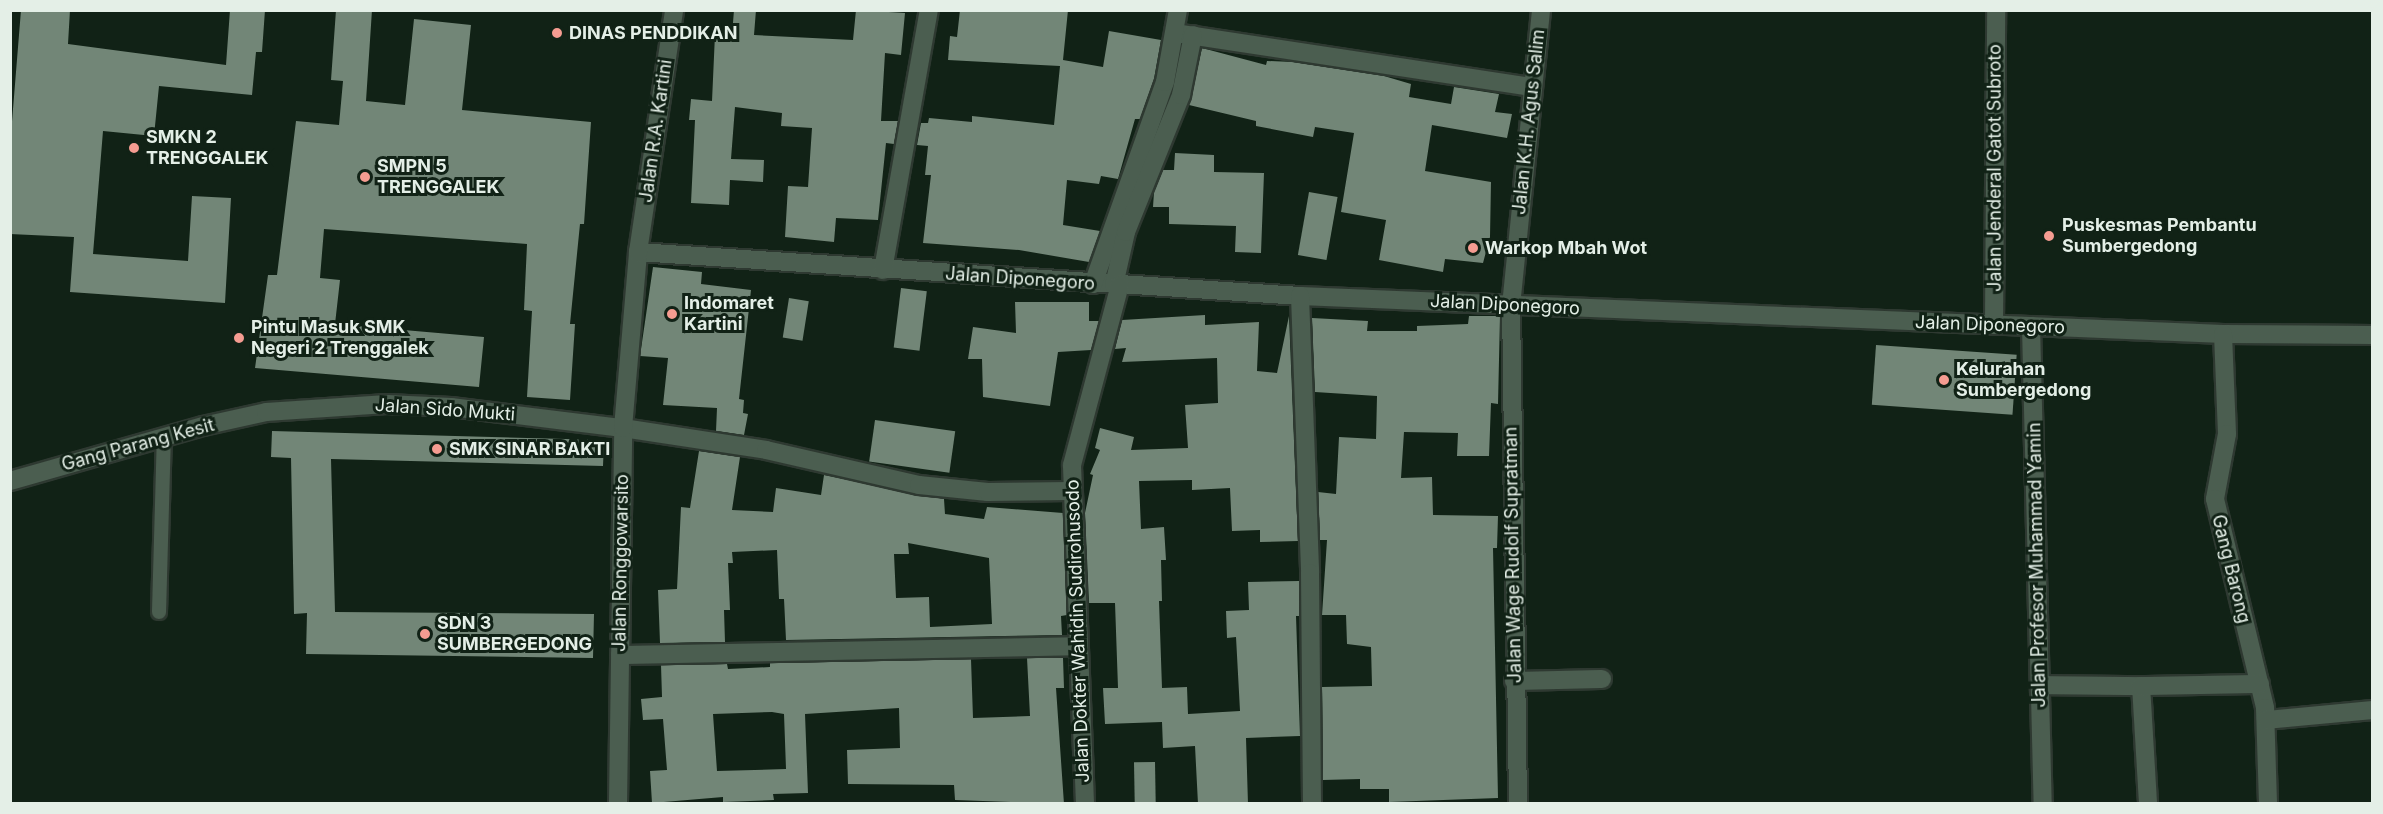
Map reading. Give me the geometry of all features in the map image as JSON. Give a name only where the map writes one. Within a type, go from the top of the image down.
[{"type":"street","name":"Jalan R.A. Kartini","points":[[638,252],[674,10]]},
{"type":"street","points":[[884,270],[929,10]]},
{"type":"street","name":"Jalan Dokter Wahidin Sudirohusodo","points":[[1085,804],[1070,492],[1078,437],[1112,327],[1107,285],[1181,95],[1184,34],[1178,10]]},
{"type":"street","name":"Jalan K.H. Agus Salim","points":[[1511,306],[1530,87],[1541,10]]},
{"type":"street","name":"Jalan Jenderal Gatot Subroto","points":[[1994,325],[1996,10]]},
{"type":"street","points":[[1184,34],[1530,87]]},
{"type":"street","name":"Jalan Diponegoro","points":[[638,252],[1107,285],[1300,296],[2223,334],[2373,335]]},
{"type":"street","name":"Jalan Ronggowarsito","points":[[618,804],[623,428],[638,252]]},
{"type":"street","points":[[1300,296],[1310,573],[1312,804]]},
{"type":"street","name":"Jalan Wage Rudolf Supratman","points":[[1511,306],[1514,681],[1518,804]]},
{"type":"street","name":"Jalan Profesor Muhammad Yamin","points":[[2031,326],[2043,804]]},
{"type":"street","name":"Gang Barong","points":[[2223,334],[2227,434],[2215,499],[2260,684],[2266,720],[2268,804]]},
{"type":"street","name":"Jalan Sido Mukti","points":[[266,412],[387,404],[451,407],[623,428],[766,450],[919,485],[988,492],[1070,492]]},
{"type":"street","name":"Gang Parang Kesit","points":[[10,481],[266,412]]},
{"type":"street","points":[[620,655],[1079,646]]},
{"type":"street","points":[[1514,681],[1602,679]]},
{"type":"street","points":[[2040,685],[2260,684]]},
{"type":"street","points":[[2141,686],[2147,803]]},
{"type":"street","points":[[2266,720],[2373,710]]},
{"type":"lane","points":[[159,612],[164,438]]},
{"type":"building","points":[[21,10],[70,10],[68,44],[226,65],[230,10],[265,10],[262,52],[256,52],[252,95],[159,86],[154,136],[103,131],[93,254],[188,261],[192,196],[231,198],[225,303],[70,292],[74,237],[10,234],[10,146]]},
{"type":"building","points":[[336,10],[372,10],[366,101],[405,105],[414,19],[471,25],[462,110],[591,122],[584,224],[580,224],[570,324],[575,324],[570,400],[527,397],[532,311],[524,310],[527,244],[324,229],[320,278],[340,280],[335,324],[484,337],[479,387],[255,368],[268,275],[277,275],[296,121],[339,125],[343,81],[331,80]]},
{"type":"building","points":[[734,10],[756,10],[754,35],[853,40],[856,10],[905,13],[901,55],[885,53],[881,121],[898,121],[894,144],[886,143],[878,220],[836,218],[834,242],[785,237],[788,186],[808,187],[812,128],[781,126],[782,113],[735,107],[731,159],[764,160],[763,182],[730,180],[729,205],[691,203],[695,120],[689,120],[691,99],[712,101],[715,34],[732,35]]},
{"type":"building","points":[[960,10],[1068,10],[1063,60],[1103,67],[1109,31],[1161,40],[1154,79],[1140,119],[1135,119],[1118,179],[1101,176],[1099,184],[1067,180],[1063,225],[1100,231],[1089,262],[1019,250],[923,243],[931,175],[925,175],[928,146],[917,145],[921,123],[928,123],[929,118],[972,122],[972,116],[1054,125],[1060,66],[948,60],[950,36],[957,37]]},
{"type":"building","points":[[1202,48],[1266,65],[1267,61],[1293,62],[1384,76],[1411,84],[1409,97],[1451,104],[1454,87],[1499,94],[1495,112],[1512,114],[1507,138],[1432,125],[1425,171],[1491,182],[1490,237],[1483,263],[1445,259],[1443,272],[1379,260],[1386,220],[1341,212],[1354,133],[1315,127],[1313,137],[1256,126],[1256,121],[1189,105]]},
{"type":"building","points":[[1175,153],[1214,155],[1214,172],[1264,173],[1261,253],[1235,252],[1236,226],[1169,224],[1169,207],[1153,207],[1154,192],[1163,170],[1174,170]]},
{"type":"building","points":[[1309,192],[1338,197],[1326,260],[1298,255]]},
{"type":"building","points":[[653,267],[702,272],[701,284],[751,290],[739,399],[744,400],[743,413],[748,414],[744,435],[716,431],[717,408],[663,405],[668,358],[640,356]]},
{"type":"building","points":[[901,288],[927,291],[919,351],[894,348]]},
{"type":"building","points":[[789,298],[809,301],[802,341],[783,338]]},
{"type":"building","points":[[1015,302],[1089,302],[1089,321],[1099,321],[1091,350],[1058,352],[1050,406],[983,397],[982,359],[968,359],[973,327],[1016,333]]},
{"type":"building","points":[[1205,315],[1205,325],[1259,322],[1257,371],[1277,373],[1289,316],[1298,541],[1260,542],[1260,530],[1232,531],[1230,488],[1192,490],[1192,480],[1139,481],[1141,529],[1164,527],[1166,560],[1161,560],[1162,601],[1159,601],[1162,688],[1187,687],[1188,714],[1240,711],[1236,637],[1227,638],[1226,611],[1249,610],[1248,582],[1299,581],[1299,616],[1296,616],[1300,736],[1246,738],[1248,804],[1198,804],[1195,746],[1163,748],[1162,722],[1105,724],[1103,688],[1118,688],[1115,603],[1089,603],[1085,513],[1093,475],[1090,474],[1100,450],[1095,448],[1100,428],[1134,437],[1131,450],[1188,448],[1185,405],[1218,403],[1217,358],[1122,362],[1126,348],[1115,349],[1122,320]]},
{"type":"building","points":[[1469,316],[1500,316],[1498,404],[1491,403],[1489,456],[1457,456],[1458,433],[1404,432],[1401,478],[1432,477],[1433,515],[1498,516],[1497,548],[1493,548],[1498,798],[1389,802],[1389,789],[1360,789],[1360,779],[1323,780],[1322,687],[1372,686],[1371,647],[1347,644],[1346,615],[1322,615],[1327,540],[1320,540],[1318,492],[1336,494],[1339,437],[1376,439],[1377,396],[1315,392],[1312,318],[1368,321],[1367,331],[1417,331],[1417,326],[1468,324]]},
{"type":"building","name":"Kelurahan Sumbergedong","points":[[1876,345],[2017,355],[2012,415],[1872,405]]},
{"type":"building","points":[[875,420],[955,431],[949,473],[869,462]]},
{"type":"building","points":[[272,431],[604,440],[603,466],[331,459],[335,612],[594,614],[593,658],[306,654],[307,613],[294,614],[291,458],[271,457]]},
{"type":"building","points":[[699,451],[740,457],[732,510],[773,512],[776,488],[821,495],[824,475],[944,499],[945,514],[984,519],[987,507],[1063,513],[1067,615],[1061,616],[1062,635],[786,640],[784,599],[779,599],[777,550],[732,552],[733,563],[728,563],[730,610],[724,610],[725,642],[660,643],[658,590],[677,589],[681,507],[690,508]],"holes":[[[908,543],[989,558],[992,624],[930,627],[929,597],[896,598],[894,554],[909,554]]]},
{"type":"building","points":[[1027,658],[1063,658],[1064,688],[1056,688],[1064,804],[955,800],[954,785],[848,784],[847,750],[900,748],[899,708],[805,714],[808,793],[773,794],[774,800],[723,802],[723,797],[652,803],[650,771],[667,770],[663,719],[643,720],[641,699],[662,697],[661,665],[727,664],[728,669],[770,667],[770,663],[971,659],[973,718],[1030,716]],"holes":[[[772,712],[784,714],[786,769],[717,771],[713,714]]]},
{"type":"building","points":[[1134,762],[1155,762],[1156,804],[1135,804]]},
{"type":"place","name":"DINAS PENDDIKAN","points":[[557,33]]},
{"type":"place","name":"SMKN 2 TRENGGALEK","points":[[134,148]]},
{"type":"place","name":"SMPN 5 TRENGGALEK","points":[[365,177]]},
{"type":"place","name":"Puskesmas Pembantu Sumbergedong","points":[[2049,236]]},
{"type":"place","name":"Warkop Mbah Wot","points":[[1473,248]]},
{"type":"place","name":"Indomaret Kartini","points":[[672,314]]},
{"type":"place","name":"Pintu Masuk SMK Negeri 2 Trenggalek","points":[[239,338]]},
{"type":"place","name":"Kelurahan Sumbergedong","points":[[1944,380]]},
{"type":"place","name":"SMK SINAR BAKTI","points":[[437,449]]},
{"type":"place","name":"SDN 3 SUMBERGEDONG","points":[[425,634]]}]
